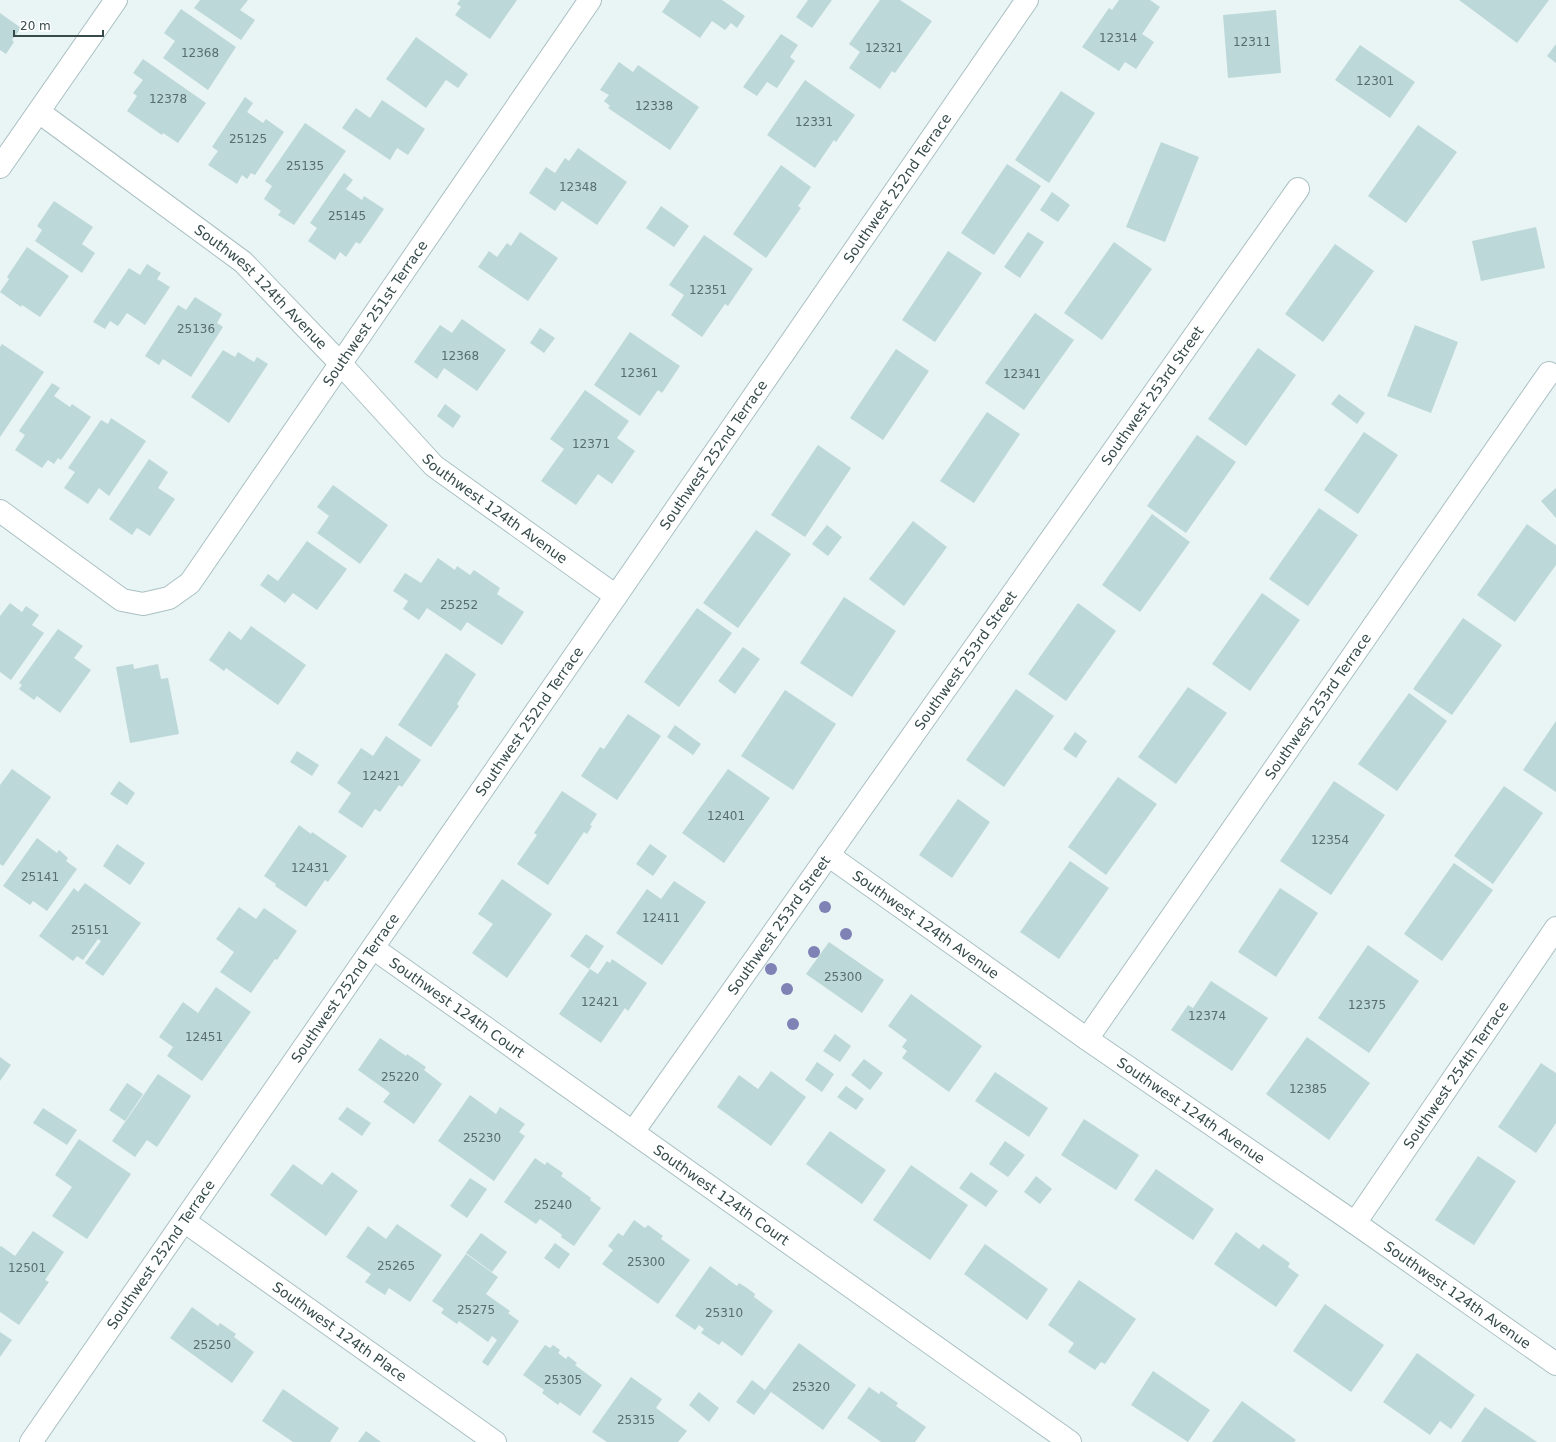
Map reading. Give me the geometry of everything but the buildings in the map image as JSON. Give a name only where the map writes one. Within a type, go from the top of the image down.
[{"type":"street","points":[[0,167],[116,0]]},
{"type":"street","name":"Southwest 251st Terrace","points":[[0,510],[122,600],[143,604],[169,598],[190,584],[590,0]]},
{"type":"street","name":"Southwest 252nd Terrace","points":[[31,1442],[1027,0]]},
{"type":"street","name":"Southwest 124th Avenue","points":[[39,112],[243,262],[340,363],[434,466],[616,596]]},
{"type":"street","name":"Southwest 253rd Street","points":[[632,1132],[1298,189]]},
{"type":"street","name":"Southwest 253rd Terrace","points":[[1087,1039],[1549,373]]},
{"type":"street","name":"Southwest 124th Avenue","points":[[828,855],[1087,1039],[1355,1222],[1556,1364]]},
{"type":"street","name":"Southwest 254th Terrace","points":[[1355,1222],[1556,928]]},
{"type":"street","name":"Southwest 124th Court","points":[[373,948],[1070,1442]]},
{"type":"street","name":"Southwest 124th Place","points":[[184,1221],[495,1442]]}]
